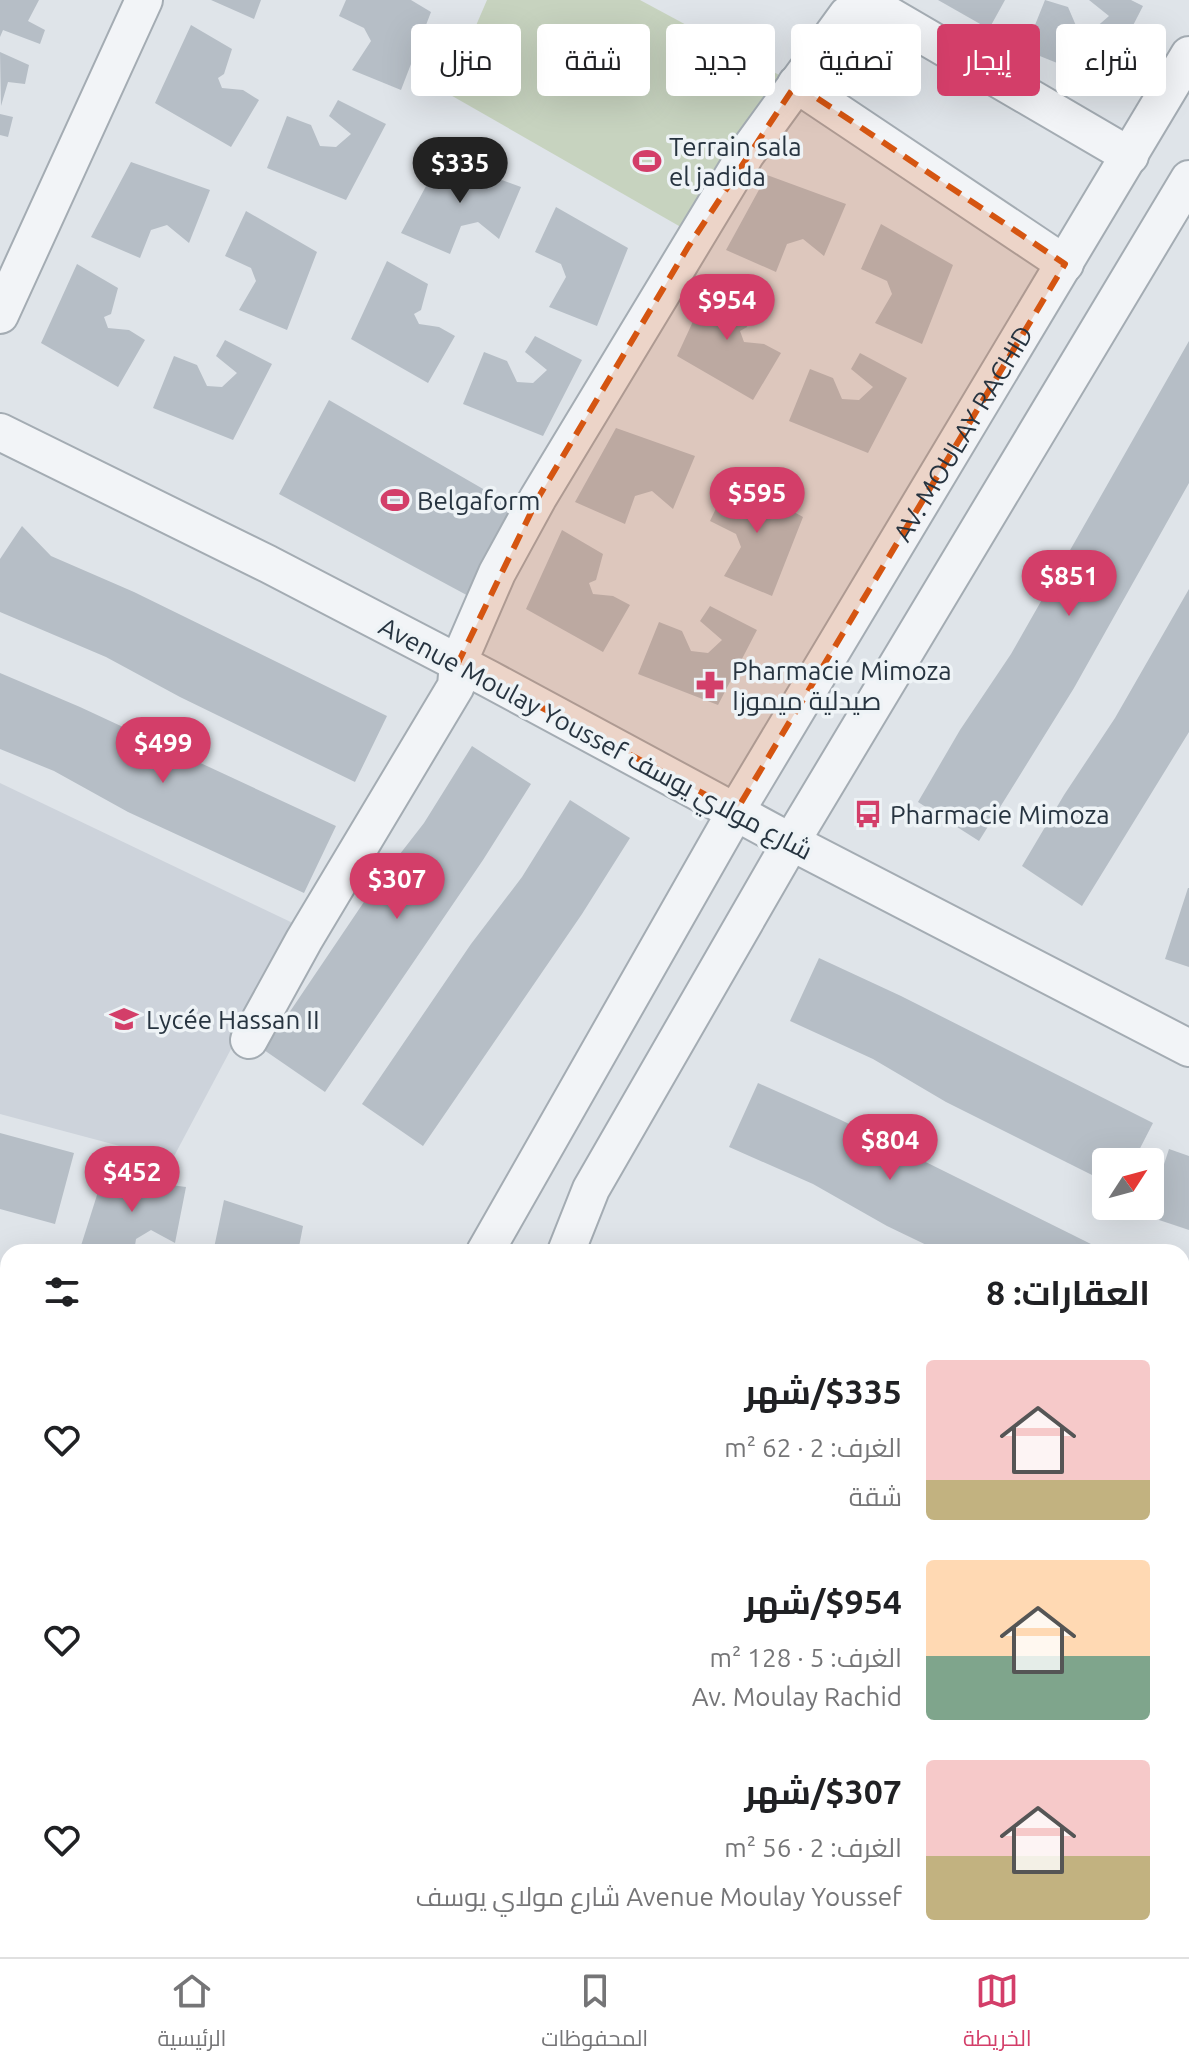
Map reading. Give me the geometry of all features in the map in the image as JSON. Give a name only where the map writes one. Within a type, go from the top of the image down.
[{"type":"street","points":[[0,315],[144,0]]},
{"type":"street","points":[[840,24],[858,8],[873,6],[904,24]]},
{"type":"street","points":[[921,34],[1130,156]]},
{"type":"street","name":"AV. MOULAY RACHID","points":[[490,1244],[736,811],[1189,55]]},
{"type":"street","points":[[249,1040],[304,940],[456,686],[458,663],[497,573],[538,498],[688,247],[746,154],[791,91]]},
{"type":"street","points":[[814,96],[1065,264]]},
{"type":"street","points":[[569,1244],[591,1189],[791,842],[1189,179]]},
{"type":"street","name":"Avenue Moulay Youssef شارع مولاي يوسف","points":[[0,432],[268,564],[791,842],[1189,1048]]},
{"type":"highlighted area","points":[[796,84],[1065,264],[736,811],[458,663],[538,498],[688,247]]},
{"type":"shaded area","name":"Lycée Hassan II","points":[[0,783],[297,925],[172,1160],[0,1114]]},
{"type":"green space","name":"Terrain sala el jadida","points":[[487,0],[640,0],[685,24],[666,24],[666,96],[769,96],[686,230],[452,96],[521,96],[521,24],[477,24]]},
{"type":"building","points":[[0,0],[39,0],[28,21],[45,30],[40,44],[3,30],[0,37]]},
{"type":"building","points":[[211,0],[261,0],[254,19]]},
{"type":"building","points":[[346,0],[411,0],[431,12],[426,24],[411,24],[411,64],[401,90],[352,70],[371,41],[364,28],[339,16]]},
{"type":"building","points":[[938,0],[1005,0],[992,24],[980,24]]},
{"type":"building","points":[[1045,0],[1068,7],[1075,24],[1056,24],[1056,63],[1040,56],[1040,24],[1035,24]]},
{"type":"building","points":[[1089,0],[1131,0],[1143,6],[1134,24],[1100,24],[1109,16]]},
{"type":"building","points":[[191,25],[232,49],[224,74],[218,78],[222,88],[243,90],[259,100],[231,147],[155,103]]},
{"type":"building","points":[[0,52],[29,65],[25,84],[8,82],[1,106]]},
{"type":"building","points":[[338,100],[386,124],[346,200],[267,168],[287,116],[311,125],[320,146],[336,147],[351,134],[329,116]]},
{"type":"building","points":[[0,114],[13,117],[8,137],[0,135]]},
{"type":"building","points":[[441,158],[521,187],[499,239],[478,222],[461,226],[450,254],[401,233]]},
{"type":"building","points":[[131,162],[210,190],[189,243],[167,225],[151,230],[140,258],[91,237]]},
{"type":"building","points":[[767,175],[846,204],[824,256],[803,239],[787,244],[776,272],[726,250]]},
{"type":"building","points":[[556,207],[628,248],[597,326],[549,307],[566,277],[561,264],[535,252]]},
{"type":"building","points":[[246,211],[317,252],[287,330],[239,310],[256,281],[251,268],[225,256]]},
{"type":"building","points":[[881,224],[953,265],[922,344],[875,323],[892,294],[887,281],[861,269]]},
{"type":"building","points":[[387,261],[428,284],[421,310],[414,314],[419,324],[439,327],[455,336],[428,383],[351,339]]},
{"type":"building","points":[[77,264],[118,288],[111,314],[104,317],[108,328],[129,330],[145,340],[118,387],[41,343]]},
{"type":"building","points":[[713,278],[754,302],[747,327],[740,331],[744,342],[764,344],[781,353],[753,400],[677,356]]},
{"type":"building","points":[[535,336],[582,360],[543,436],[463,404],[484,352],[507,361],[517,382],[533,383],[547,370],[525,352]]},
{"type":"building","points":[[225,340],[272,364],[233,440],[153,408],[174,356],[197,365],[207,386],[222,387],[237,373],[216,356]]},
{"type":"building","points":[[1189,341],[1189,483],[1074,688],[979,841],[918,802],[960,730],[1011,654]]},
{"type":"building","points":[[860,353],[907,378],[868,453],[789,421],[810,369],[833,378],[842,399],[859,400],[873,387],[851,369]]},
{"type":"building","name":"Belgaform","points":[[329,400],[511,505],[474,599],[279,494]]},
{"type":"building","points":[[616,428],[695,456],[673,509],[652,491],[635,496],[625,524],[575,502]]},
{"type":"building","points":[[731,477],[803,517],[772,596],[724,576],[741,547],[736,534],[710,521]]},
{"type":"building","points":[[22,526],[51,556],[134,592],[387,716],[355,782],[180,697],[106,657],[0,612],[0,559]]},
{"type":"building","points":[[562,530],[603,554],[596,580],[589,583],[593,594],[613,596],[630,605],[603,652],[526,609]]},
{"type":"building","points":[[1189,589],[1189,732],[1082,906],[1022,866],[1115,718]]},
{"type":"building","points":[[710,606],[757,630],[718,705],[638,674],[659,622],[682,631],[691,651],[708,653],[722,640],[700,621]]},
{"type":"building","points":[[0,673],[336,826],[304,893],[128,812],[54,771],[0,749]]},
{"type":"building","points":[[472,746],[531,784],[325,1092],[264,1050],[372,890],[424,823]]},
{"type":"building","points":[[570,800],[630,838],[582,914],[423,1146],[362,1104],[471,944],[522,877]]},
{"type":"building","points":[[1189,888],[1189,967],[1165,959]]},
{"type":"building","points":[[819,958],[1153,1123],[1140,1148],[1092,1148],[1092,1175],[946,1102],[873,1059],[790,1021]]},
{"type":"building","points":[[758,1083],[841,1120],[1091,1244],[924,1244],[813,1184],[729,1147]]},
{"type":"building","points":[[0,1133],[74,1153],[55,1224],[0,1209]]},
{"type":"building","points":[[1169,1149],[1189,1156],[1189,1230],[1159,1220],[1164,1220],[1164,1164]]},
{"type":"building","points":[[103,1176],[186,1187],[175,1243],[151,1230],[136,1239],[135,1244],[82,1244]]},
{"type":"building","points":[[224,1200],[303,1226],[300,1244],[215,1244]]},
{"type":"place","name":"Terrain sala el jadida","points":[[647,161]]},
{"type":"place","name":"Belgaform","points":[[395,500]]},
{"type":"place","name":"Pharmacie Mimoza صيدلية ميموزا","points":[[710,685]]},
{"type":"place","name":"Pharmacie Mimoza","points":[[868,814]]},
{"type":"place","name":"Lycée Hassan II","points":[[124,1019]]}]
